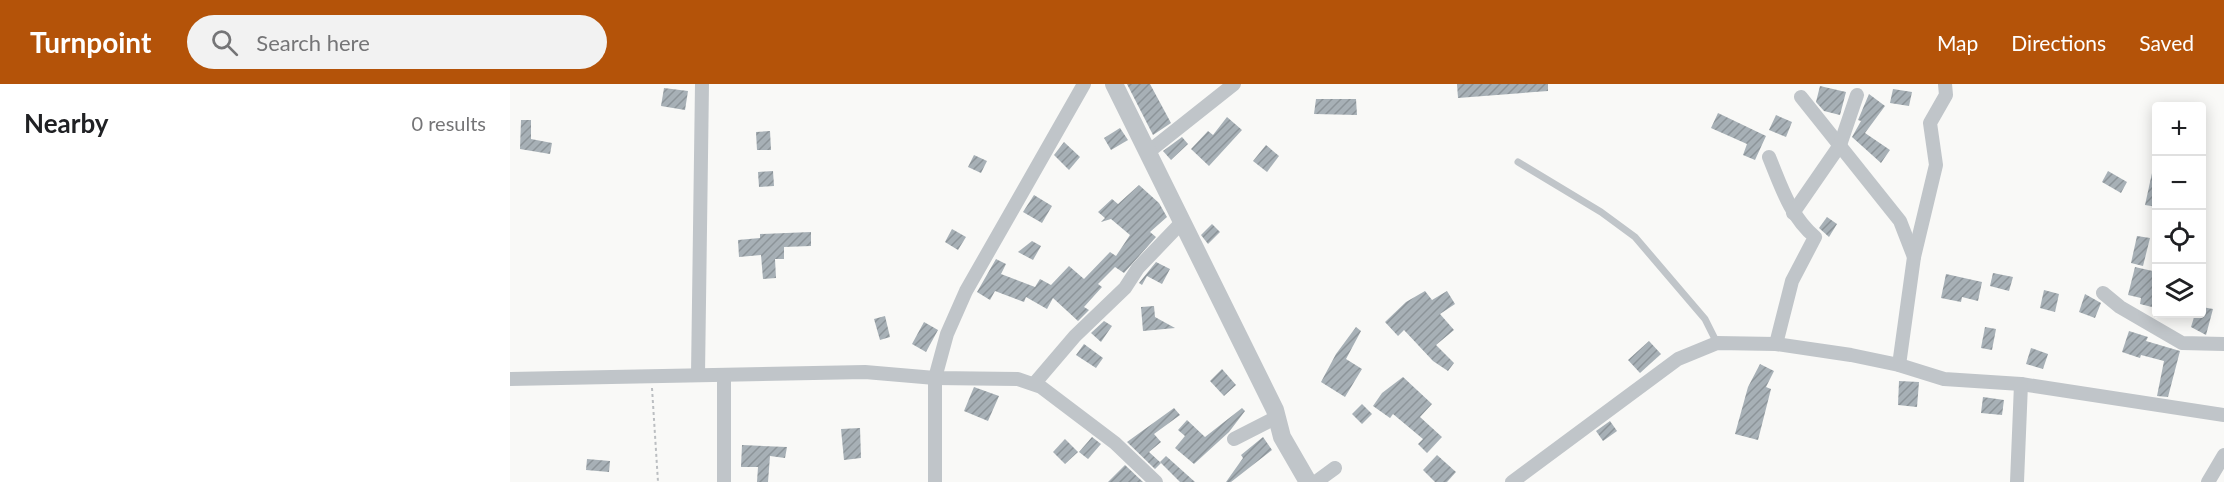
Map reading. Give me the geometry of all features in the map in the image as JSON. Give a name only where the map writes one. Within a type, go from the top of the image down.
[{"type":"street","points":[[698,375],[702,84]]},
{"type":"street","points":[[935,482],[935,378],[947,334],[966,291],[1084,84]]},
{"type":"street","points":[[1114,84],[1277,417],[1282,437],[1308,482]]},
{"type":"street","points":[[1147,153],[1234,84]]},
{"type":"street","points":[[1899,365],[1914,257],[1936,165],[1929,123],[1946,94],[1945,84]]},
{"type":"street","points":[[1793,213],[1840,145],[1857,95]]},
{"type":"street","points":[[1801,97],[1900,221],[1914,257]]},
{"type":"street","points":[[1769,157],[1799,224],[1815,237],[1792,281],[1776,344]]},
{"type":"street","points":[[1034,384],[1075,336],[1125,288],[1138,268],[1183,221]]},
{"type":"street","points":[[2103,293],[2120,307],[2182,343],[2224,344]]},
{"type":"street","points":[[1512,482],[1678,359],[1717,343],[1776,344],[1851,355],[1899,365],[1944,379],[2021,384],[2224,415]]},
{"type":"street","points":[[510,379],[865,372],[935,378],[1018,379],[1034,384],[1115,443],[1156,482]]},
{"type":"street","points":[[724,375],[724,482]]},
{"type":"street","points":[[2017,482],[2021,384]]},
{"type":"street","points":[[1234,439],[1277,417]]},
{"type":"street","points":[[2208,482],[2224,456]]},
{"type":"street","points":[[1316,482],[1335,468]]},
{"type":"lane","points":[[1518,162],[1601,212],[1635,237],[1705,319],[1717,343]]},
{"type":"path","points":[[651,376],[658,482]]},
{"type":"building","points":[[1127,84],[1150,84],[1171,123],[1153,135]]},
{"type":"building","points":[[1457,84],[1548,84],[1548,91],[1458,98]]},
{"type":"building","points":[[1820,86],[1846,92],[1840,115],[1824,111],[1816,102]]},
{"type":"building","points":[[664,88],[688,91],[685,110],[661,106]]},
{"type":"building","points":[[1893,89],[1912,92],[1909,106],[1890,103]]},
{"type":"building","points":[[1869,94],[1885,106],[1865,133],[1890,150],[1881,163],[1852,137],[1861,121],[1858,120]]},
{"type":"building","points":[[1316,99],[1356,99],[1357,115],[1314,114]]},
{"type":"building","points":[[1718,113],[1766,136],[1755,160],[1743,155],[1747,144],[1711,128]]},
{"type":"building","points":[[1776,115],[1792,122],[1786,137],[1769,130]]},
{"type":"building","points":[[1227,117],[1242,130],[1209,166],[1191,149],[1208,131],[1213,135]]},
{"type":"building","points":[[521,120],[531,120],[531,139],[552,143],[550,154],[520,149]]},
{"type":"building","points":[[1120,128],[1128,140],[1111,150],[1104,138]]},
{"type":"building","points":[[770,131],[771,150],[757,150],[756,132]]},
{"type":"building","points":[[1182,137],[1188,144],[1171,160],[1163,151]]},
{"type":"building","points":[[1064,142],[1080,157],[1069,170],[1054,155]]},
{"type":"building","points":[[1266,145],[1279,156],[1267,172],[1253,161]]},
{"type":"building","points":[[974,155],[987,161],[981,173],[968,167]]},
{"type":"building","points":[[773,171],[774,186],[759,187],[758,172]]},
{"type":"building","points":[[2108,171],[2127,182],[2121,193],[2102,182]]},
{"type":"building","points":[[2152,173],[2152,206],[2145,205]]},
{"type":"building","points":[[1139,185],[1159,203],[1167,217],[1150,232],[1156,237],[1124,273],[1115,267],[1098,284],[1102,287],[1084,307],[1089,310],[1078,321],[1053,298],[1047,309],[1026,297],[1024,302],[995,291],[990,300],[977,292],[996,259],[1006,264],[1001,274],[1035,287],[1040,279],[1051,285],[1069,266],[1084,279],[1110,252],[1116,256],[1130,235],[1111,219],[1101,222],[1105,218],[1098,212],[1112,199],[1118,204]]},
{"type":"building","points":[[1034,195],[1052,206],[1042,223],[1023,212]]},
{"type":"building","points":[[1827,217],[1837,224],[1829,237],[1819,228]]},
{"type":"building","points":[[1212,224],[1220,232],[1208,244],[1201,235]]},
{"type":"building","points":[[952,229],[966,237],[958,250],[945,242]]},
{"type":"building","points":[[811,232],[811,246],[784,247],[784,259],[775,259],[776,278],[763,279],[761,255],[739,257],[738,240],[760,238],[760,234]]},
{"type":"building","points":[[2137,236],[2150,238],[2143,266],[2131,263]]},
{"type":"building","points":[[1032,241],[1041,246],[1033,260],[1018,252]]},
{"type":"building","points":[[1156,262],[1170,269],[1162,284],[1147,276],[1142,285],[1139,283]]},
{"type":"building","points":[[2135,267],[2152,271],[2152,307],[2140,304],[2141,298],[2128,295]]},
{"type":"building","points":[[1993,273],[2013,277],[2009,291],[1990,286]]},
{"type":"building","points":[[1946,274],[1982,282],[1978,301],[1962,297],[1961,302],[1941,298]]},
{"type":"building","points":[[2044,290],[2059,294],[2055,312],[2040,308]]},
{"type":"building","points":[[1425,291],[1432,300],[1447,291],[1455,304],[1440,314],[1454,330],[1436,345],[1454,363],[1448,371],[1433,361],[1404,330],[1398,336],[1385,322],[1406,302]]},
{"type":"building","points":[[2085,294],[2101,303],[2095,318],[2079,312]]},
{"type":"building","points":[[1154,306],[1155,317],[1175,328],[1143,331],[1141,307]]},
{"type":"building","points":[[2206,308],[2213,309],[2206,335],[2191,327],[2194,318],[2206,318]]},
{"type":"building","points":[[885,316],[890,337],[880,340],[874,319]]},
{"type":"building","points":[[1104,321],[1112,326],[1101,342],[1091,333]]},
{"type":"building","points":[[924,322],[938,330],[926,352],[912,344]]},
{"type":"building","points":[[1356,327],[1361,331],[1346,359],[1362,369],[1345,397],[1321,382],[1336,354]]},
{"type":"building","points":[[1985,327],[1996,329],[1992,350],[1981,348]]},
{"type":"building","points":[[2129,331],[2148,337],[2146,341],[2180,351],[2168,397],[2157,396],[2164,361],[2141,355],[2140,358],[2122,352]]},
{"type":"building","points":[[1649,341],[1661,354],[1640,373],[1628,360]]},
{"type":"building","points":[[1084,344],[1103,358],[1096,368],[1076,355]]},
{"type":"building","points":[[2031,348],[2048,354],[2043,369],[2026,364]]},
{"type":"building","points":[[1760,364],[1774,371],[1766,387],[1771,389],[1758,440],[1735,434],[1748,387]]},
{"type":"building","points":[[1222,369],[1236,385],[1224,396],[1210,381]]},
{"type":"building","points":[[1403,377],[1432,404],[1420,417],[1442,437],[1427,453],[1418,444],[1423,439],[1393,414],[1390,418],[1373,406],[1382,393]]},
{"type":"building","points":[[1899,381],[1919,382],[1917,407],[1898,405]]},
{"type":"building","points":[[974,387],[999,396],[988,421],[964,411]]},
{"type":"building","points":[[1983,397],[2004,400],[2002,415],[1981,413]]},
{"type":"building","points":[[1362,404],[1372,414],[1362,424],[1352,414]]},
{"type":"building","points":[[1174,408],[1180,415],[1154,434],[1161,442],[1149,452],[1161,463],[1155,469],[1127,442]]},
{"type":"building","points":[[1242,408],[1245,411],[1229,432],[1194,464],[1175,448],[1185,436],[1178,430],[1187,420],[1205,437]]},
{"type":"building","points":[[1610,421],[1617,431],[1603,441],[1596,431]]},
{"type":"building","points":[[860,428],[861,458],[844,460],[841,429]]},
{"type":"building","points":[[1092,437],[1101,444],[1088,459],[1079,452]]},
{"type":"building","points":[[1263,437],[1272,450],[1231,482],[1226,482],[1243,458],[1241,455]]},
{"type":"building","points":[[1065,439],[1078,452],[1065,464],[1053,452]]},
{"type":"building","points":[[742,445],[787,447],[785,458],[770,456],[768,482],[757,482],[758,467],[741,467]]},
{"type":"building","points":[[1437,455],[1456,472],[1447,482],[1435,482],[1423,470]]},
{"type":"building","points":[[1166,456],[1195,482],[1180,482],[1160,462]]},
{"type":"building","points":[[587,459],[610,461],[609,472],[586,470]]},
{"type":"building","points":[[1125,465],[1143,482],[1108,482]]}]
